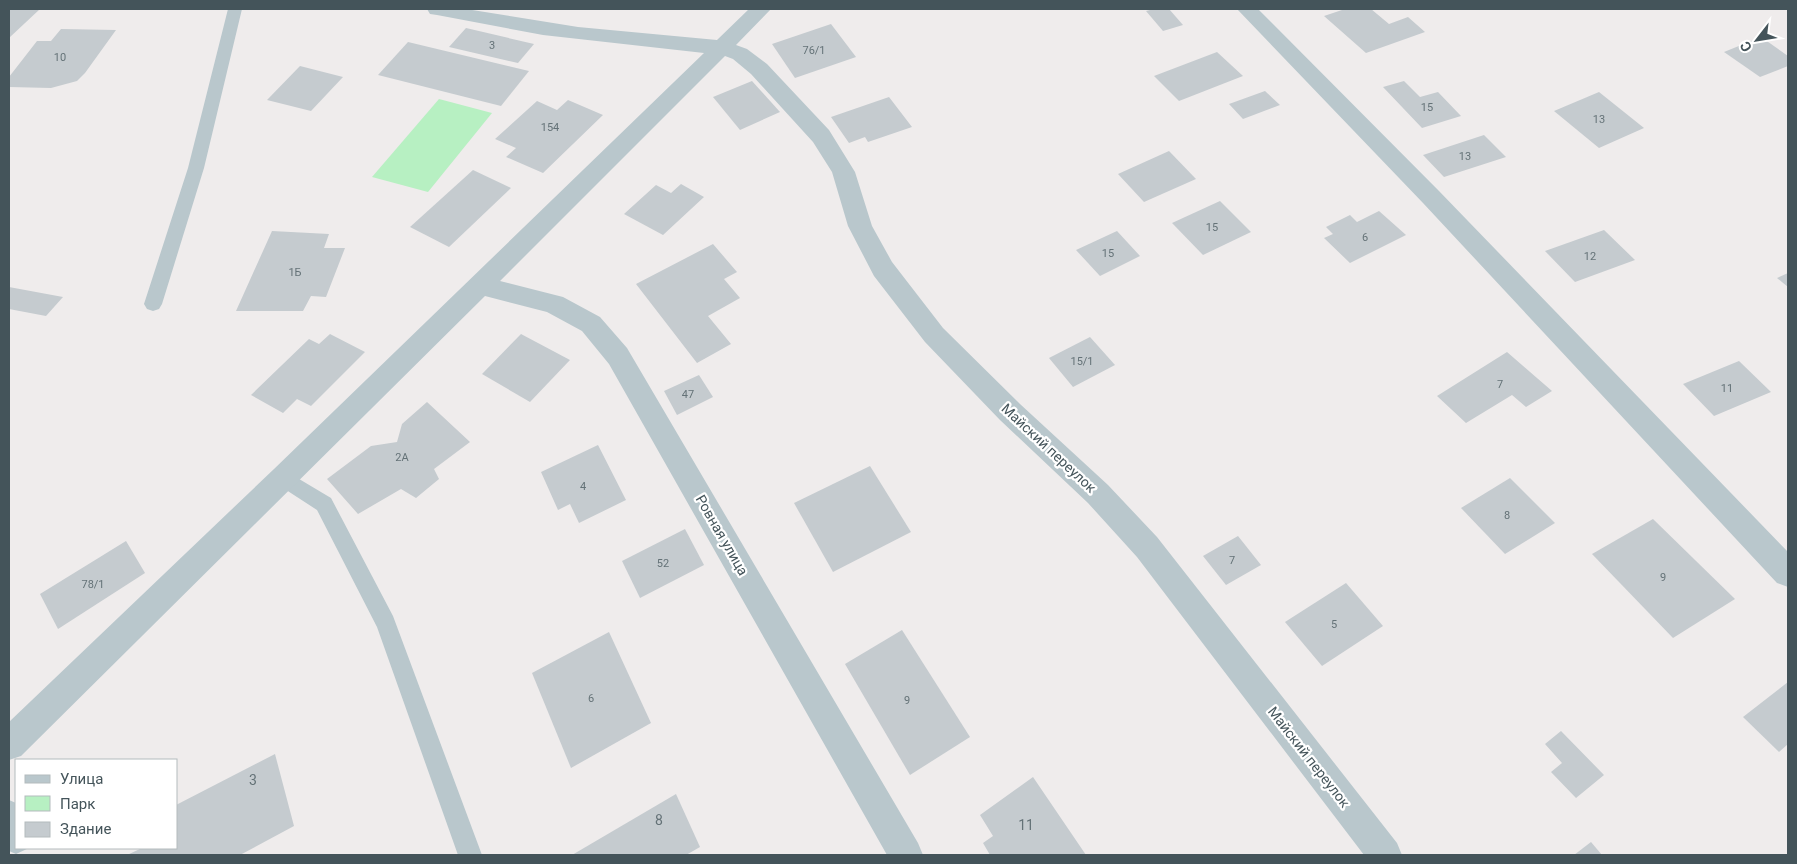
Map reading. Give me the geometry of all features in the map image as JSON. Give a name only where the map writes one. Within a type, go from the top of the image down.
[{"type":"street","name":"Майский переулок","points":[[438,9],[529,28],[590,37],[720,47],[740,54],[759,69],[821,136],[843,172],[860,226],[884,269],[934,334],[1010,412],[1098,494],[1147,547],[1385,855]]},
{"type":"street","points":[[9,744],[284,478],[720,47],[761,9]]},
{"type":"street","points":[[1247,9],[1431,196],[1788,573]]},
{"type":"street","name":"Ровная улица","points":[[478,285],[554,304],[591,324],[618,356],[906,855]]},
{"type":"street","points":[[9,817],[15,834]]},
{"type":"lane","points":[[153,304],[196,168],[235,9]]},
{"type":"lane","points":[[284,478],[324,504],[386,623],[470,855]]},
{"type":"green space","points":[[439,99],[492,113],[428,192],[372,177]]},
{"type":"building","points":[[9,9],[40,9],[9,38]]},
{"type":"building","points":[[1169,9],[1183,25],[1163,31],[1146,11]]},
{"type":"building","points":[[1345,9],[1371,9],[1389,24],[1408,17],[1425,32],[1366,53],[1324,16]]},
{"type":"building","points":[[831,24],[856,57],[795,78],[772,44]]},
{"type":"building","points":[[466,28],[534,44],[518,63],[449,47]]},
{"type":"building","points":[[61,29],[116,30],[77,81],[51,88],[9,87],[9,77],[37,41],[51,41]]},
{"type":"building","points":[[1761,37],[1788,56],[1788,66],[1760,77],[1724,52]]},
{"type":"building","points":[[408,42],[529,71],[501,106],[378,75]]},
{"type":"building","points":[[1217,52],[1243,76],[1179,101],[1154,76]]},
{"type":"building","points":[[300,66],[343,77],[311,111],[267,100]]},
{"type":"building","points":[[752,81],[780,112],[740,130],[713,97]]},
{"type":"building","points":[[1404,81],[1420,97],[1438,92],[1461,116],[1422,128],[1383,87]]},
{"type":"building","points":[[1265,91],[1280,105],[1243,119],[1229,104]]},
{"type":"building","points":[[1599,92],[1644,128],[1599,148],[1554,111]]},
{"type":"building","points":[[889,97],[912,127],[868,142],[865,137],[849,143],[831,117]]},
{"type":"building","points":[[568,100],[603,115],[543,173],[506,157],[516,148],[495,139],[537,101],[557,110]]},
{"type":"building","points":[[1484,135],[1506,157],[1444,177],[1423,155]]},
{"type":"building","points":[[1169,151],[1196,179],[1144,202],[1118,174]]},
{"type":"building","points":[[473,170],[511,188],[449,247],[410,227]]},
{"type":"building","points":[[681,184],[704,197],[663,235],[624,214],[656,185],[671,193]]},
{"type":"building","points":[[1220,201],[1251,232],[1203,255],[1172,223]]},
{"type":"building","points":[[1379,211],[1406,235],[1350,263],[1324,238],[1333,234],[1326,227],[1350,215],[1357,222]]},
{"type":"building","points":[[1604,230],[1635,260],[1575,282],[1545,251]]},
{"type":"building","points":[[272,231],[329,234],[324,248],[345,248],[326,297],[311,296],[303,311],[236,311]]},
{"type":"building","points":[[1117,231],[1140,256],[1100,276],[1076,250]]},
{"type":"building","points":[[713,244],[737,272],[724,279],[740,298],[708,316],[731,344],[697,363],[636,284]]},
{"type":"building","points":[[1788,273],[1788,287],[1777,278]]},
{"type":"building","points":[[9,287],[63,297],[46,316],[9,309]]},
{"type":"building","points":[[330,334],[365,352],[311,406],[297,399],[283,413],[251,395],[309,339],[319,344]]},
{"type":"building","points":[[521,334],[570,360],[530,402],[482,374]]},
{"type":"building","points":[[1090,337],[1115,365],[1073,387],[1049,358]]},
{"type":"building","points":[[1507,352],[1552,391],[1526,407],[1512,395],[1466,423],[1437,396]]},
{"type":"building","points":[[1739,361],[1771,392],[1714,416],[1683,384]]},
{"type":"building","points":[[699,375],[713,397],[677,415],[664,391]]},
{"type":"building","points":[[427,402],[470,442],[434,469],[439,479],[416,498],[401,489],[358,514],[327,479],[371,446],[397,442],[402,424]]},
{"type":"building","points":[[598,445],[626,500],[579,523],[570,504],[558,510],[541,472]]},
{"type":"building","points":[[870,466],[911,532],[833,572],[794,503]]},
{"type":"building","points":[[1510,478],[1555,523],[1505,554],[1461,508]]},
{"type":"building","points":[[1653,519],[1735,599],[1673,638],[1592,554]]},
{"type":"building","points":[[685,529],[704,565],[640,598],[622,561]]},
{"type":"building","points":[[1238,536],[1261,565],[1226,585],[1203,556]]},
{"type":"building","points":[[126,541],[145,573],[58,629],[40,594]]},
{"type":"building","points":[[1346,583],[1383,626],[1322,666],[1285,622]]},
{"type":"building","points":[[902,630],[970,737],[910,775],[845,664]]},
{"type":"building","points":[[609,632],[651,723],[571,768],[532,673]]},
{"type":"building","points":[[1788,682],[1788,744],[1779,752],[1743,717]]},
{"type":"building","points":[[1561,731],[1604,775],[1576,798],[1551,772],[1562,763],[1545,744]]},
{"type":"building","points":[[275,754],[294,826],[240,855],[127,855],[140,849],[178,849],[178,804]]},
{"type":"building","points":[[1033,777],[1086,855],[990,855],[983,843],[993,836],[980,815]]},
{"type":"building","points":[[676,794],[700,847],[686,855],[572,855]]},
{"type":"building","points":[[1591,842],[1602,855],[1574,855]]}]
